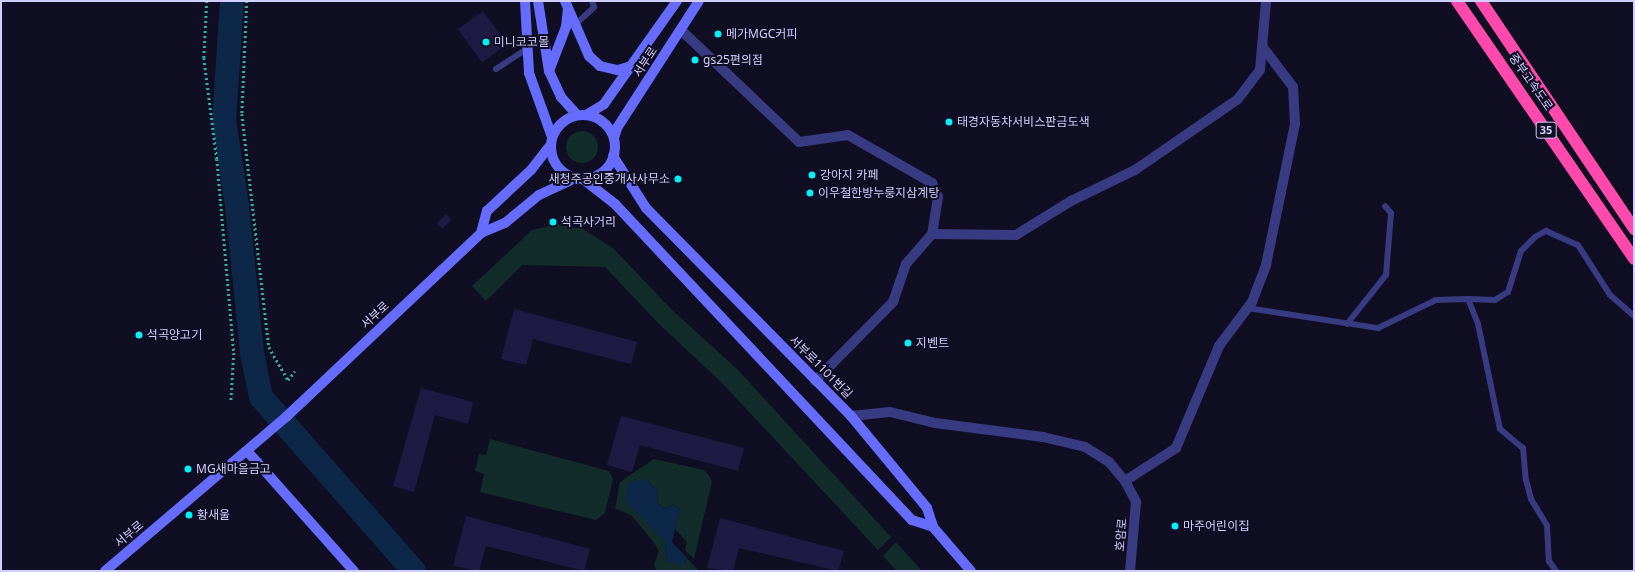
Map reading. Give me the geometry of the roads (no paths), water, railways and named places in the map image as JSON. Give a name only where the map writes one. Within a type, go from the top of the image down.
[{"type":"highway","name":"중부고속도로","points":[[1457,1],[1634,259]]},
{"type":"highway","name":"중부고속도로","points":[[1481,1],[1634,229]]},
{"type":"street","points":[[525,1],[529,73],[557,166],[610,199],[912,520],[933,527]]},
{"type":"street","points":[[538,1],[549,71],[561,97],[581,115],[602,121],[614,138],[614,156],[600,174],[579,179]]},
{"type":"street","name":"서부로","points":[[581,115],[604,104],[634,65],[677,1]]},
{"type":"street","name":"서부로","points":[[614,138],[617,128],[699,1]]},
{"type":"street","points":[[932,234],[1016,235],[1071,201],[1135,170],[1238,99],[1260,70],[1266,1]]},
{"type":"street","points":[[549,71],[566,27],[567,4]]},
{"type":"street","points":[[567,4],[589,56],[600,66],[618,70],[634,65]]},
{"type":"street","points":[[681,30],[799,142],[848,135],[932,184],[938,196],[932,234],[906,264],[893,302],[815,381]]},
{"type":"street","points":[[1125,481],[1176,448],[1218,346],[1247,308],[1266,265],[1295,124],[1293,87],[1262,46]]},
{"type":"street","points":[[481,233],[487,211],[531,170],[551,142],[561,123],[581,115]]},
{"type":"street","name":"서부로1101번길","points":[[614,156],[646,208],[851,416],[890,412],[935,424],[1043,437],[1085,447],[1109,462],[1125,481],[1136,502]]},
{"type":"street","name":"서부로","points":[[105,571],[286,417],[481,233],[505,222],[539,195],[579,179]]},
{"type":"street","points":[[851,416],[928,508],[933,527],[972,571]]},
{"type":"street","points":[[246,451],[354,571]]},
{"type":"street","name":"호암로","points":[[1130,571],[1136,502]]},
{"type":"lane","points":[[576,24],[594,7],[592,1]]},
{"type":"lane","points":[[496,69],[527,49]]},
{"type":"lane","points":[[1347,324],[1386,274],[1391,213],[1385,206]]},
{"type":"lane","points":[[1247,308],[1378,328],[1436,300],[1495,300],[1508,292],[1521,251],[1535,237],[1546,231],[1578,245],[1610,294],[1634,316]]},
{"type":"lane","points":[[1468,299],[1478,324],[1500,429],[1524,448],[1526,480],[1531,499],[1546,526],[1549,561],[1555,571]]},
{"type":"water","points":[[646,479],[658,492],[657,503],[665,509],[673,504],[680,510],[672,542],[687,558],[683,566],[667,561],[665,542],[626,501],[628,483]]},
{"type":"waterway","points":[[232,1],[224,120],[237,205],[252,353],[261,397],[414,571]]},
{"type":"place","name":"메가MGC커피","points":[[718,34]]},
{"type":"place","name":"미니코코몰","points":[[486,42]]},
{"type":"place","name":"gs25편의점","points":[[695,60]]},
{"type":"place","name":"태경자동차서비스판금도색","points":[[949,122]]},
{"type":"place","name":"강아지 카페","points":[[812,175]]},
{"type":"place","name":"새청주공인중개사사무소","points":[[678,179]]},
{"type":"place","name":"이우철한방누룽지삼계탕","points":[[810,193]]},
{"type":"place","name":"석곡사거리","points":[[553,222]]},
{"type":"place","name":"석곡양고기","points":[[139,335]]},
{"type":"place","name":"지벤트","points":[[908,343]]},
{"type":"place","name":"MG새마을금고","points":[[188,469]]},
{"type":"place","name":"황새울","points":[[189,515]]},
{"type":"place","name":"마주어린이집","points":[[1175,526]]}]
